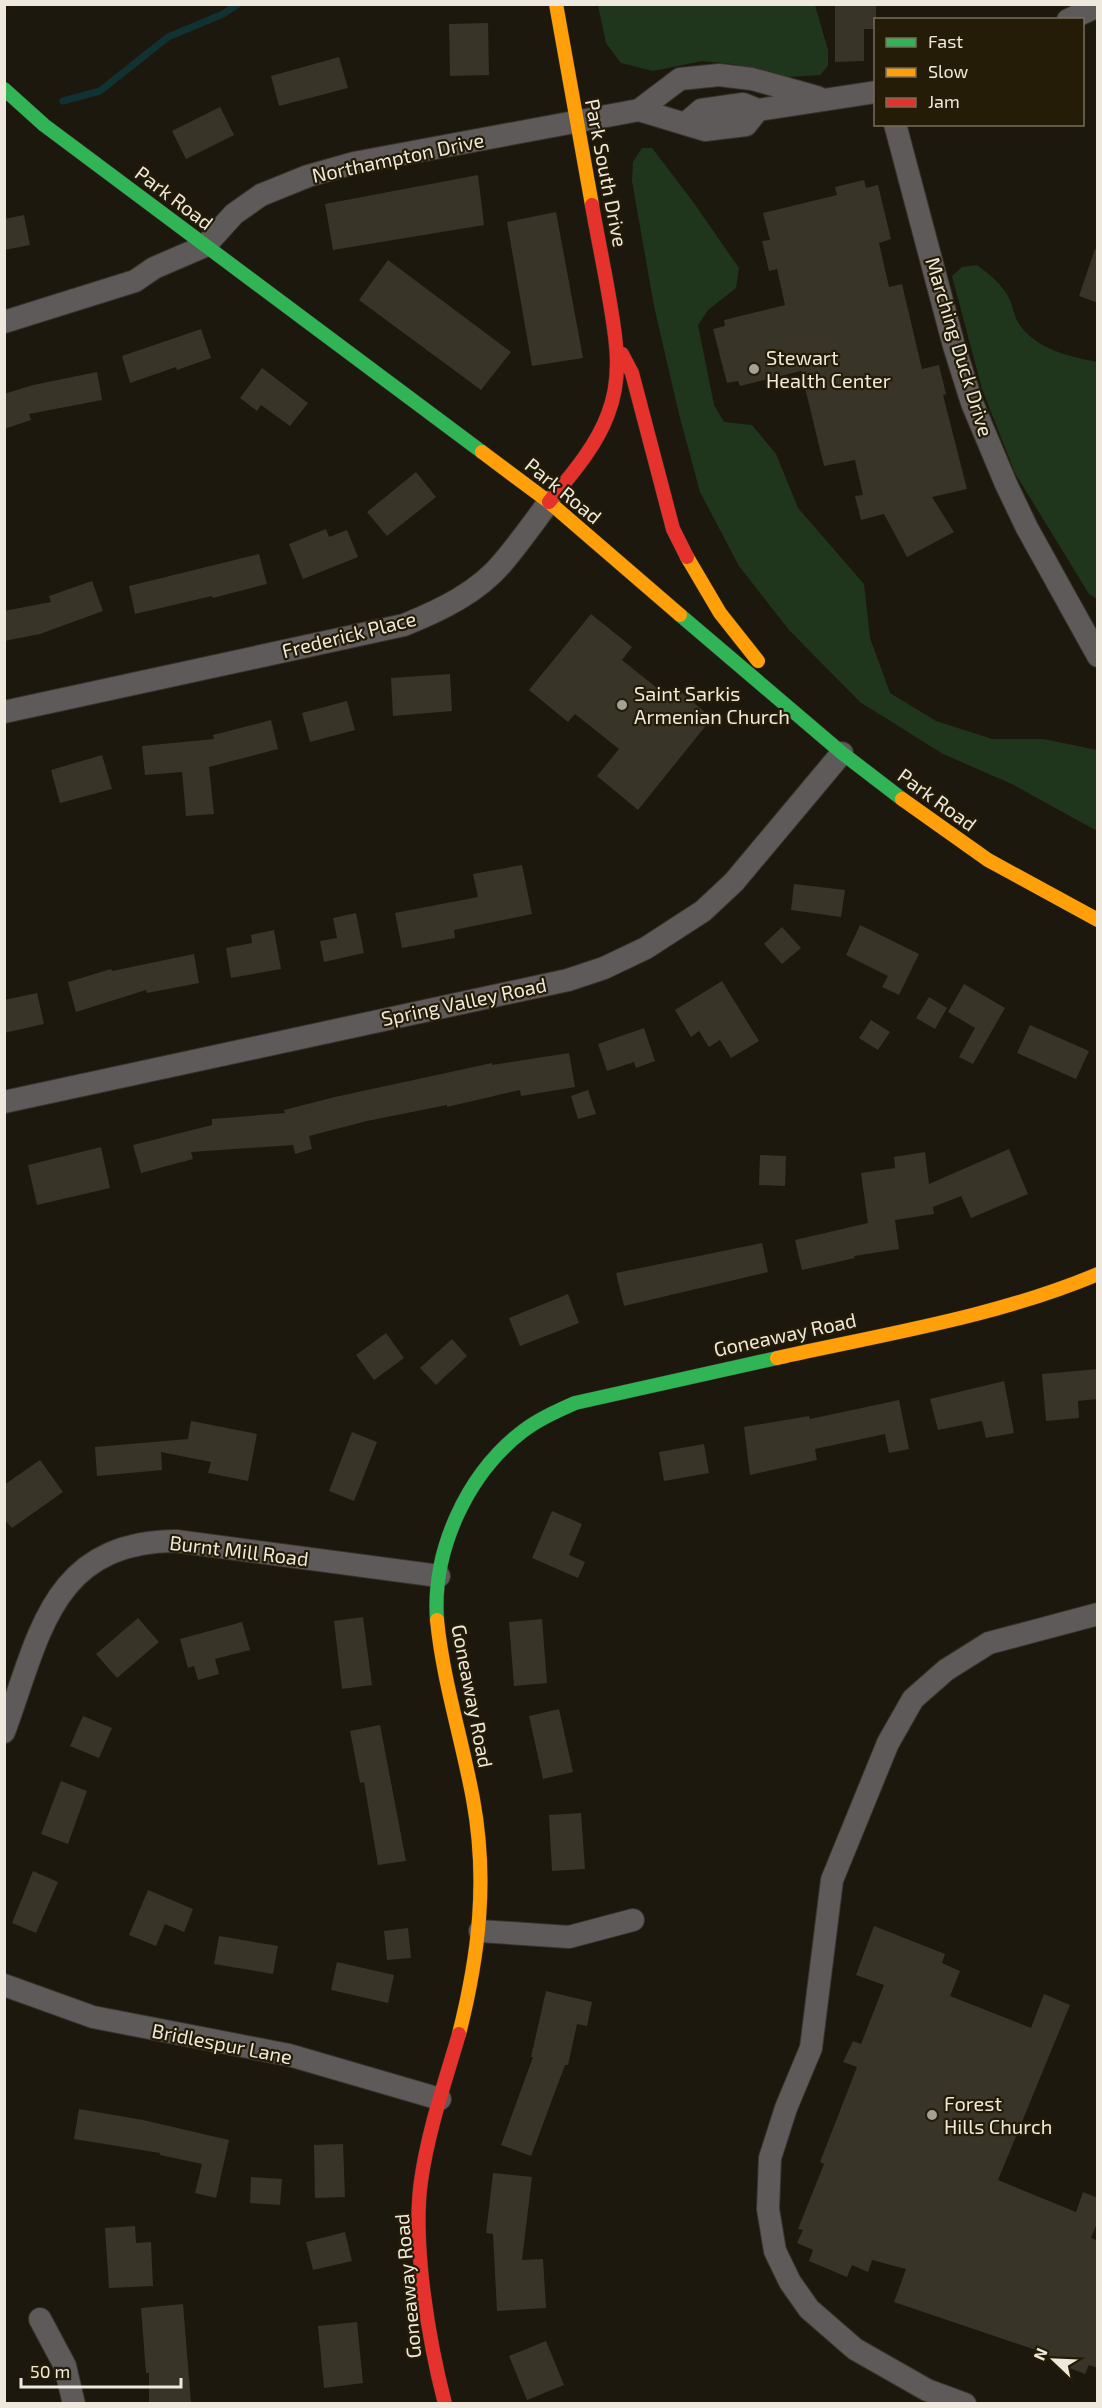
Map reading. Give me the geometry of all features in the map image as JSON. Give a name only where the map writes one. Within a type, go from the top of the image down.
[{"type":"street","name":"Park South Drive","points":[[556,4],[618,348]]},
{"type":"street","points":[[1072,18],[1098,6]]},
{"type":"street","points":[[639,110],[680,79],[719,75],[752,79],[821,99]]},
{"type":"street","points":[[680,79],[686,123]]},
{"type":"street","name":"Park Road","points":[[4,89],[44,125],[549,502],[842,753],[936,825],[988,860],[1098,920]]},
{"type":"street","points":[[639,110],[705,130],[746,125],[758,110],[874,92]]},
{"type":"street","name":"Northampton Drive","points":[[4,322],[135,281],[154,268],[205,246],[234,214],[250,201],[308,176],[354,163],[639,110]]},
{"type":"street","name":"Marching Duck Drive","points":[[896,126],[954,346],[972,403],[1027,528],[1098,656]]},
{"type":"street","points":[[618,348],[632,373],[670,520],[691,565],[736,635],[809,725]]},
{"type":"street","name":"Frederick Place","points":[[4,711],[404,625],[436,612],[460,598],[496,571],[595,444],[607,422],[615,397],[619,371],[618,348]]},
{"type":"street","name":"Spring Valley Road","points":[[4,1102],[568,980],[604,968],[646,948],[703,911],[734,882],[842,753]]},
{"type":"street","name":"Goneaway Road","points":[[445,2403],[429,2332],[419,2213],[422,2171],[464,2008],[480,1930],[480,1851],[473,1799],[438,1639],[437,1601],[443,1556],[455,1519],[470,1491],[491,1461],[515,1437],[542,1418],[575,1403],[998,1309],[1062,1289],[1098,1274]]},
{"type":"street","name":"Burnt Mill Road","points":[[4,1732],[46,1619],[58,1596],[84,1567],[126,1546],[153,1541],[176,1541],[439,1576]]},
{"type":"street","points":[[965,2403],[927,2390],[855,2349],[809,2309],[790,2282],[775,2251],[768,2209],[770,2158],[786,2108],[811,2048],[832,1880],[888,1743],[913,1699],[946,1670],[989,1642],[1098,1614]]},
{"type":"street","points":[[480,1930],[569,1937],[633,1920]]},
{"type":"street","name":"Bridlespur Lane","points":[[4,1985],[93,2017],[289,2055],[440,2099]]},
{"type":"street","points":[[40,2319],[65,2366],[74,2403]]},
{"type":"green space","points":[[598,5],[815,5],[828,50],[828,66],[820,75],[787,77],[732,64],[702,61],[653,71],[621,63],[606,43]]},
{"type":"green space","points":[[642,148],[652,148],[739,268],[736,288],[708,310],[698,325],[714,405],[724,422],[752,425],[776,454],[798,508],[864,584],[870,638],[890,693],[936,721],[992,739],[1043,739],[1097,750],[1097,831],[1012,784],[943,754],[860,702],[789,630],[739,566],[700,492],[679,414],[654,306],[632,181],[633,162]]},
{"type":"green space","points":[[977,265],[1003,288],[1019,324],[1026,333],[1044,346],[1097,362],[1097,599],[1089,594],[1015,473],[982,389],[952,276],[962,267]]},
{"type":"building","points":[[835,4],[876,4],[874,29],[864,29],[864,61],[835,62]]},
{"type":"building","points":[[488,23],[489,75],[450,76],[449,24]]},
{"type":"building","points":[[339,57],[348,88],[279,106],[271,76]]},
{"type":"building","points":[[220,107],[234,135],[186,159],[172,131]]},
{"type":"building","points":[[478,175],[484,225],[333,250],[325,204]]},
{"type":"building","name":"Stewart Health Center","points":[[864,180],[866,188],[878,185],[891,239],[879,243],[889,287],[902,284],[922,369],[939,365],[946,394],[943,395],[967,489],[932,497],[954,532],[907,557],[884,514],[861,520],[855,496],[863,495],[855,460],[824,466],[801,371],[740,386],[738,381],[727,383],[713,329],[725,326],[724,320],[785,305],[777,269],[769,271],[762,241],[770,240],[763,213],[837,195],[835,187]]},
{"type":"building","points":[[556,212],[583,358],[532,366],[507,222]]},
{"type":"building","points":[[24,215],[30,245],[4,250],[4,219]]},
{"type":"building","points":[[1095,249],[1098,250],[1098,303],[1079,296]]},
{"type":"building","points":[[388,260],[511,352],[481,390],[359,300]]},
{"type":"building","points":[[201,329],[211,358],[130,383],[122,356]]},
{"type":"building","points":[[262,368],[308,403],[290,426],[261,405],[257,411],[240,398]]},
{"type":"building","points":[[97,372],[102,400],[29,414],[31,420],[4,429],[4,394],[33,385]]},
{"type":"building","points":[[416,472],[436,497],[387,536],[367,512]]},
{"type":"building","points":[[326,529],[329,537],[347,530],[358,557],[303,579],[289,544]]},
{"type":"building","points":[[259,554],[267,584],[135,614],[129,586]]},
{"type":"building","points":[[92,581],[103,611],[40,634],[4,641],[4,611],[51,602],[49,596]]},
{"type":"building","name":"Saint Sarkis Armenian Church","points":[[591,614],[632,647],[622,660],[667,696],[675,687],[712,718],[638,810],[597,776],[619,749],[575,714],[568,722],[529,690]]},
{"type":"building","points":[[450,674],[452,711],[393,716],[391,678]]},
{"type":"building","points":[[347,701],[355,730],[310,742],[302,713]]},
{"type":"building","points":[[271,720],[278,749],[209,767],[214,814],[186,816],[182,772],[145,775],[142,746],[214,739],[213,735]]},
{"type":"building","points":[[102,755],[112,789],[60,803],[51,770]]},
{"type":"building","points":[[522,865],[532,914],[454,930],[455,938],[402,948],[395,913],[478,897],[473,874]]},
{"type":"building","points":[[794,884],[845,890],[841,917],[791,910]]},
{"type":"building","points":[[356,913],[364,953],[324,962],[320,941],[337,938],[333,918]]},
{"type":"building","points":[[860,925],[919,954],[899,995],[882,987],[888,976],[846,955]]},
{"type":"building","points":[[782,927],[801,948],[782,964],[764,944]]},
{"type":"building","points":[[274,930],[281,969],[231,978],[226,948],[252,943],[251,935]]},
{"type":"building","points":[[194,954],[199,983],[147,993],[146,990],[76,1012],[68,982],[111,969],[112,971]]},
{"type":"building","points":[[722,981],[759,1041],[731,1058],[720,1040],[709,1047],[699,1031],[691,1037],[675,1010]]},
{"type":"building","points":[[964,984],[1005,1008],[973,1064],[959,1057],[975,1028],[948,1012]]},
{"type":"building","points":[[37,993],[44,1024],[4,1033],[4,1000]]},
{"type":"building","points":[[929,997],[947,1008],[935,1029],[916,1018]]},
{"type":"building","points":[[871,1020],[890,1032],[878,1050],[859,1038]]},
{"type":"building","points":[[1030,1025],[1089,1051],[1076,1079],[1017,1053]]},
{"type":"building","points":[[644,1028],[655,1061],[636,1068],[634,1062],[607,1071],[598,1044]]},
{"type":"building","points":[[569,1053],[575,1087],[521,1096],[520,1090],[447,1107],[447,1105],[367,1121],[309,1136],[312,1149],[295,1154],[293,1145],[191,1152],[193,1159],[141,1173],[133,1145],[212,1125],[212,1119],[285,1113],[284,1110],[335,1097],[492,1063],[492,1065]]},
{"type":"building","points":[[588,1090],[596,1114],[578,1119],[571,1096]]},
{"type":"building","points":[[101,1147],[110,1188],[37,1205],[28,1165]]},
{"type":"building","points":[[1009,1149],[1028,1194],[971,1218],[961,1196],[933,1207],[934,1214],[895,1220],[899,1249],[854,1256],[855,1258],[802,1270],[795,1240],[868,1223],[861,1173],[895,1168],[894,1157],[925,1152],[929,1184]]},
{"type":"building","points":[[760,1155],[786,1156],[785,1186],[759,1185]]},
{"type":"building","points":[[762,1243],[768,1272],[624,1306],[616,1273]]},
{"type":"building","points":[[568,1294],[579,1323],[520,1346],[509,1318]]},
{"type":"building","points":[[386,1333],[404,1358],[374,1380],[356,1355]]},
{"type":"building","points":[[452,1339],[467,1356],[436,1385],[420,1368]]},
{"type":"building","points":[[1098,1369],[1098,1399],[1078,1401],[1079,1418],[1046,1421],[1042,1374]]},
{"type":"building","points":[[1004,1381],[1014,1433],[986,1438],[982,1421],[938,1430],[930,1399]]},
{"type":"building","points":[[899,1400],[909,1449],[889,1453],[885,1434],[815,1449],[817,1460],[750,1475],[744,1427],[809,1416],[810,1419]]},
{"type":"building","points":[[191,1421],[257,1434],[248,1481],[208,1473],[211,1462],[161,1452],[162,1470],[97,1476],[95,1447],[188,1439]]},
{"type":"building","points":[[352,1432],[377,1442],[354,1501],[329,1491]]},
{"type":"building","points":[[704,1444],[709,1473],[664,1481],[659,1452]]},
{"type":"building","points":[[40,1460],[63,1492],[12,1528],[4,1519],[4,1485]]},
{"type":"building","points":[[552,1511],[582,1524],[569,1555],[585,1562],[578,1578],[532,1558]]},
{"type":"building","points":[[363,1617],[372,1685],[342,1689],[334,1621]]},
{"type":"building","points":[[138,1618],[159,1642],[117,1678],[96,1654]]},
{"type":"building","points":[[542,1619],[547,1683],[514,1686],[509,1622]]},
{"type":"building","points":[[242,1622],[250,1650],[215,1659],[219,1674],[198,1680],[194,1666],[188,1668],[180,1639]]},
{"type":"building","points":[[559,1709],[573,1772],[543,1779],[529,1716]]},
{"type":"building","points":[[83,1716],[112,1728],[99,1758],[70,1746]]},
{"type":"building","points":[[380,1725],[406,1861],[378,1865],[364,1782],[360,1783],[350,1731]]},
{"type":"building","points":[[61,1781],[87,1791],[68,1844],[41,1834]]},
{"type":"building","points":[[581,1813],[585,1869],[552,1871],[549,1815]]},
{"type":"building","points":[[33,1871],[58,1882],[36,1933],[12,1923]]},
{"type":"building","points":[[148,1890],[193,1909],[184,1932],[165,1924],[156,1946],[129,1935]]},
{"type":"building","name":"Forest Hills Church","points":[[874,1926],[945,1954],[942,1963],[960,1971],[950,1996],[1031,2028],[1044,1994],[1070,2005],[998,2180],[1076,2212],[1083,2192],[1098,2198],[1098,2221],[1091,2238],[1098,2241],[1098,2368],[1089,2365],[1085,2374],[1044,2358],[1045,2353],[894,2302],[906,2269],[872,2260],[868,2272],[852,2265],[847,2277],[809,2261],[813,2250],[797,2243],[803,2230],[798,2229],[824,2164],[820,2162],[857,2067],[843,2062],[853,2041],[861,2044],[884,1985],[856,1975]]},
{"type":"building","points":[[408,1928],[411,1958],[387,1960],[384,1931]]},
{"type":"building","points":[[219,1936],[278,1946],[273,1974],[214,1964]]},
{"type":"building","points":[[337,1962],[394,1975],[388,2003],[331,1990]]},
{"type":"building","points":[[546,1991],[592,2002],[587,2026],[577,2024],[568,2065],[565,2065],[531,2156],[501,2145],[533,2057],[531,2057]]},
{"type":"building","points":[[79,2109],[143,2120],[229,2140],[216,2198],[195,2193],[202,2164],[160,2155],[160,2153],[74,2139]]},
{"type":"building","points":[[343,2144],[345,2197],[315,2198],[314,2145]]},
{"type":"building","points":[[493,2173],[532,2177],[522,2260],[543,2259],[546,2308],[497,2311],[493,2234],[486,2233]]},
{"type":"building","points":[[251,2177],[282,2179],[280,2205],[250,2203]]},
{"type":"building","points":[[135,2226],[136,2243],[151,2242],[153,2286],[109,2288],[105,2228]]},
{"type":"building","points":[[345,2232],[352,2261],[313,2270],[306,2242]]},
{"type":"building","points":[[183,2304],[191,2403],[149,2403],[149,2373],[146,2373],[141,2308]]},
{"type":"building","points":[[357,2322],[363,2383],[324,2388],[318,2326]]},
{"type":"building","points":[[546,2341],[564,2385],[527,2400],[509,2356]]},
{"type":"waterway","points":[[63,101],[100,91],[168,37],[223,14],[238,4]]},
{"type":"traffic: fast","points":[[4,89],[44,125],[482,452]]},
{"type":"traffic: fast","points":[[680,615],[842,753],[902,799]]},
{"type":"traffic: fast","points":[[437,1620],[440,1567],[457,1515],[485,1469],[523,1431],[575,1403],[777,1358]]},
{"type":"traffic: slow","points":[[556,4],[592,205]]},
{"type":"traffic: slow","points":[[482,452],[549,502],[680,615]]},
{"type":"traffic: slow","points":[[687,557],[720,613],[758,661]]},
{"type":"traffic: slow","points":[[902,799],[988,860],[1098,920]]},
{"type":"traffic: slow","points":[[777,1358],[980,1313],[1020,1302],[1098,1274]]},
{"type":"traffic: slow","points":[[437,1620],[448,1688],[473,1799],[480,1859],[476,1946],[459,2034]]},
{"type":"traffic: jam","points":[[549,502],[597,438],[608,414],[616,383],[615,338],[592,205]]},
{"type":"traffic: jam","points":[[622,354],[632,373],[673,529],[687,557]]},
{"type":"traffic: jam","points":[[445,2404],[433,2352],[420,2263],[419,2206],[428,2144],[459,2034]]},
{"type":"place","name":"Stewart Health Center","points":[[754,369]]},
{"type":"place","name":"Saint Sarkis Armenian Church","points":[[622,705]]},
{"type":"place","name":"Forest Hills Church","points":[[932,2115]]}]
